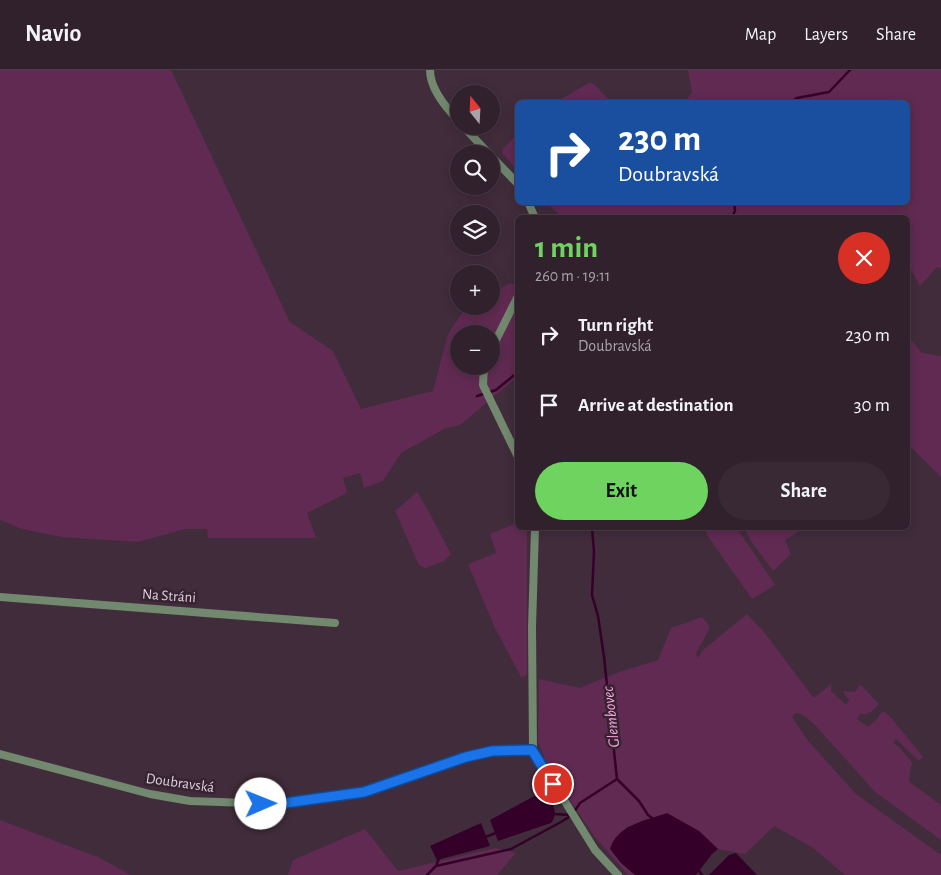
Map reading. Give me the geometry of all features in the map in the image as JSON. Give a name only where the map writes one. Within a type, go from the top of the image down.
[{"type":"street","points":[[430,70],[435,91],[450,110]]},
{"type":"street","points":[[471,135],[481,145]]},
{"type":"street","points":[[500,165],[515,181]]},
{"type":"street","points":[[500,332],[515,302]]},
{"type":"street","points":[[484,375],[483,385],[515,451]]},
{"type":"street","points":[[535,530],[532,627],[532,750],[595,850],[618,875]]},
{"type":"street","name":"Na Stráni","points":[[0,597],[335,623]]},
{"type":"street","name":"Doubravská","points":[[0,754],[150,794],[190,801],[278,804],[364,792],[466,757],[492,751],[532,750]]},
{"type":"shaded area","points":[[0,70],[171,70],[290,322],[333,351],[361,409],[433,391],[450,331],[450,375],[500,375],[500,325],[454,325],[461,315],[500,315],[500,288],[509,284],[515,284],[515,379],[460,425],[444,429],[401,453],[383,481],[364,488],[360,473],[343,478],[347,493],[307,513],[316,538],[208,538],[207,529],[185,529],[138,542],[62,537],[22,529],[0,520]]},
{"type":"shaded area","points":[[688,70],[941,70],[941,269],[937,267],[920,286],[910,268],[910,215],[560,215],[549,205],[910,205],[910,100],[686,100],[692,92]]},
{"type":"shaded area","points":[[589,83],[594,84],[609,100],[559,100]]},
{"type":"shaded area","points":[[515,136],[515,168],[502,153],[503,149]]},
{"type":"shaded area","points":[[910,338],[922,353],[941,356],[941,477],[910,446]]},
{"type":"shaded area","points":[[417,492],[451,554],[444,561],[425,568],[419,565],[395,511]]},
{"type":"shaded area","points":[[515,524],[515,530],[527,530],[526,676],[521,677],[494,626],[468,564],[496,553],[490,534]]},
{"type":"shaded area","points":[[706,530],[738,530],[775,585],[752,599],[707,535]]},
{"type":"shaded area","points":[[745,530],[801,530],[785,540],[791,554],[773,571]]},
{"type":"shaded area","points":[[747,614],[764,632],[812,696],[815,697],[831,684],[831,691],[846,705],[849,700],[843,692],[855,692],[861,685],[879,704],[873,711],[860,714],[857,719],[868,727],[884,711],[923,757],[919,761],[896,739],[893,743],[912,762],[909,780],[911,783],[941,805],[941,840],[875,792],[807,717],[796,713],[792,717],[809,742],[856,794],[941,855],[941,875],[845,875],[812,847],[774,826],[745,854],[718,849],[699,831],[628,826],[613,842],[621,863],[635,875],[628,875],[595,837],[550,771],[538,742],[539,679],[580,688],[619,672],[658,660],[671,628],[702,617],[710,627],[696,654],[698,658],[703,650]]},
{"type":"shaded area","points":[[540,793],[546,794],[554,808],[555,816],[551,823],[498,841],[490,820]]},
{"type":"shaded area","points":[[667,813],[699,831],[718,849],[696,875],[635,875],[621,863],[610,849],[614,841],[619,834],[633,825]]},
{"type":"shaded area","points":[[0,820],[98,857],[131,875],[0,875]]},
{"type":"shaded area","points":[[481,823],[490,846],[437,860],[430,846]]},
{"type":"shaded area","points":[[365,829],[398,871],[495,848],[516,853],[497,875],[288,875],[293,860]]},
{"type":"shaded area","points":[[736,853],[757,875],[709,875],[729,855]]},
{"type":"waterway","name":"Glembovec","points":[[794,100],[829,92],[850,70]]},
{"type":"waterway","name":"Glembovec","points":[[733,215],[734,205]]},
{"type":"waterway","points":[[477,396],[496,390],[515,374]]},
{"type":"waterway","name":"Glembovec","points":[[592,530],[594,552],[592,595],[598,616],[604,657],[617,779],[639,801],[648,815],[655,820]]},
{"type":"waterway","points":[[427,875],[436,866],[511,849],[572,815],[580,803],[617,779]]},
{"type":"waterway","points":[[554,814],[570,815]]},
{"type":"waterway","points":[[485,837],[496,833]]},
{"type":"waterway","points":[[436,866],[440,856]]},
{"type":"waterway","points":[[697,868],[702,875]]},
{"type":"route","points":[[261,804],[278,804],[364,792],[466,757],[492,751],[532,750],[553,784]]}]
